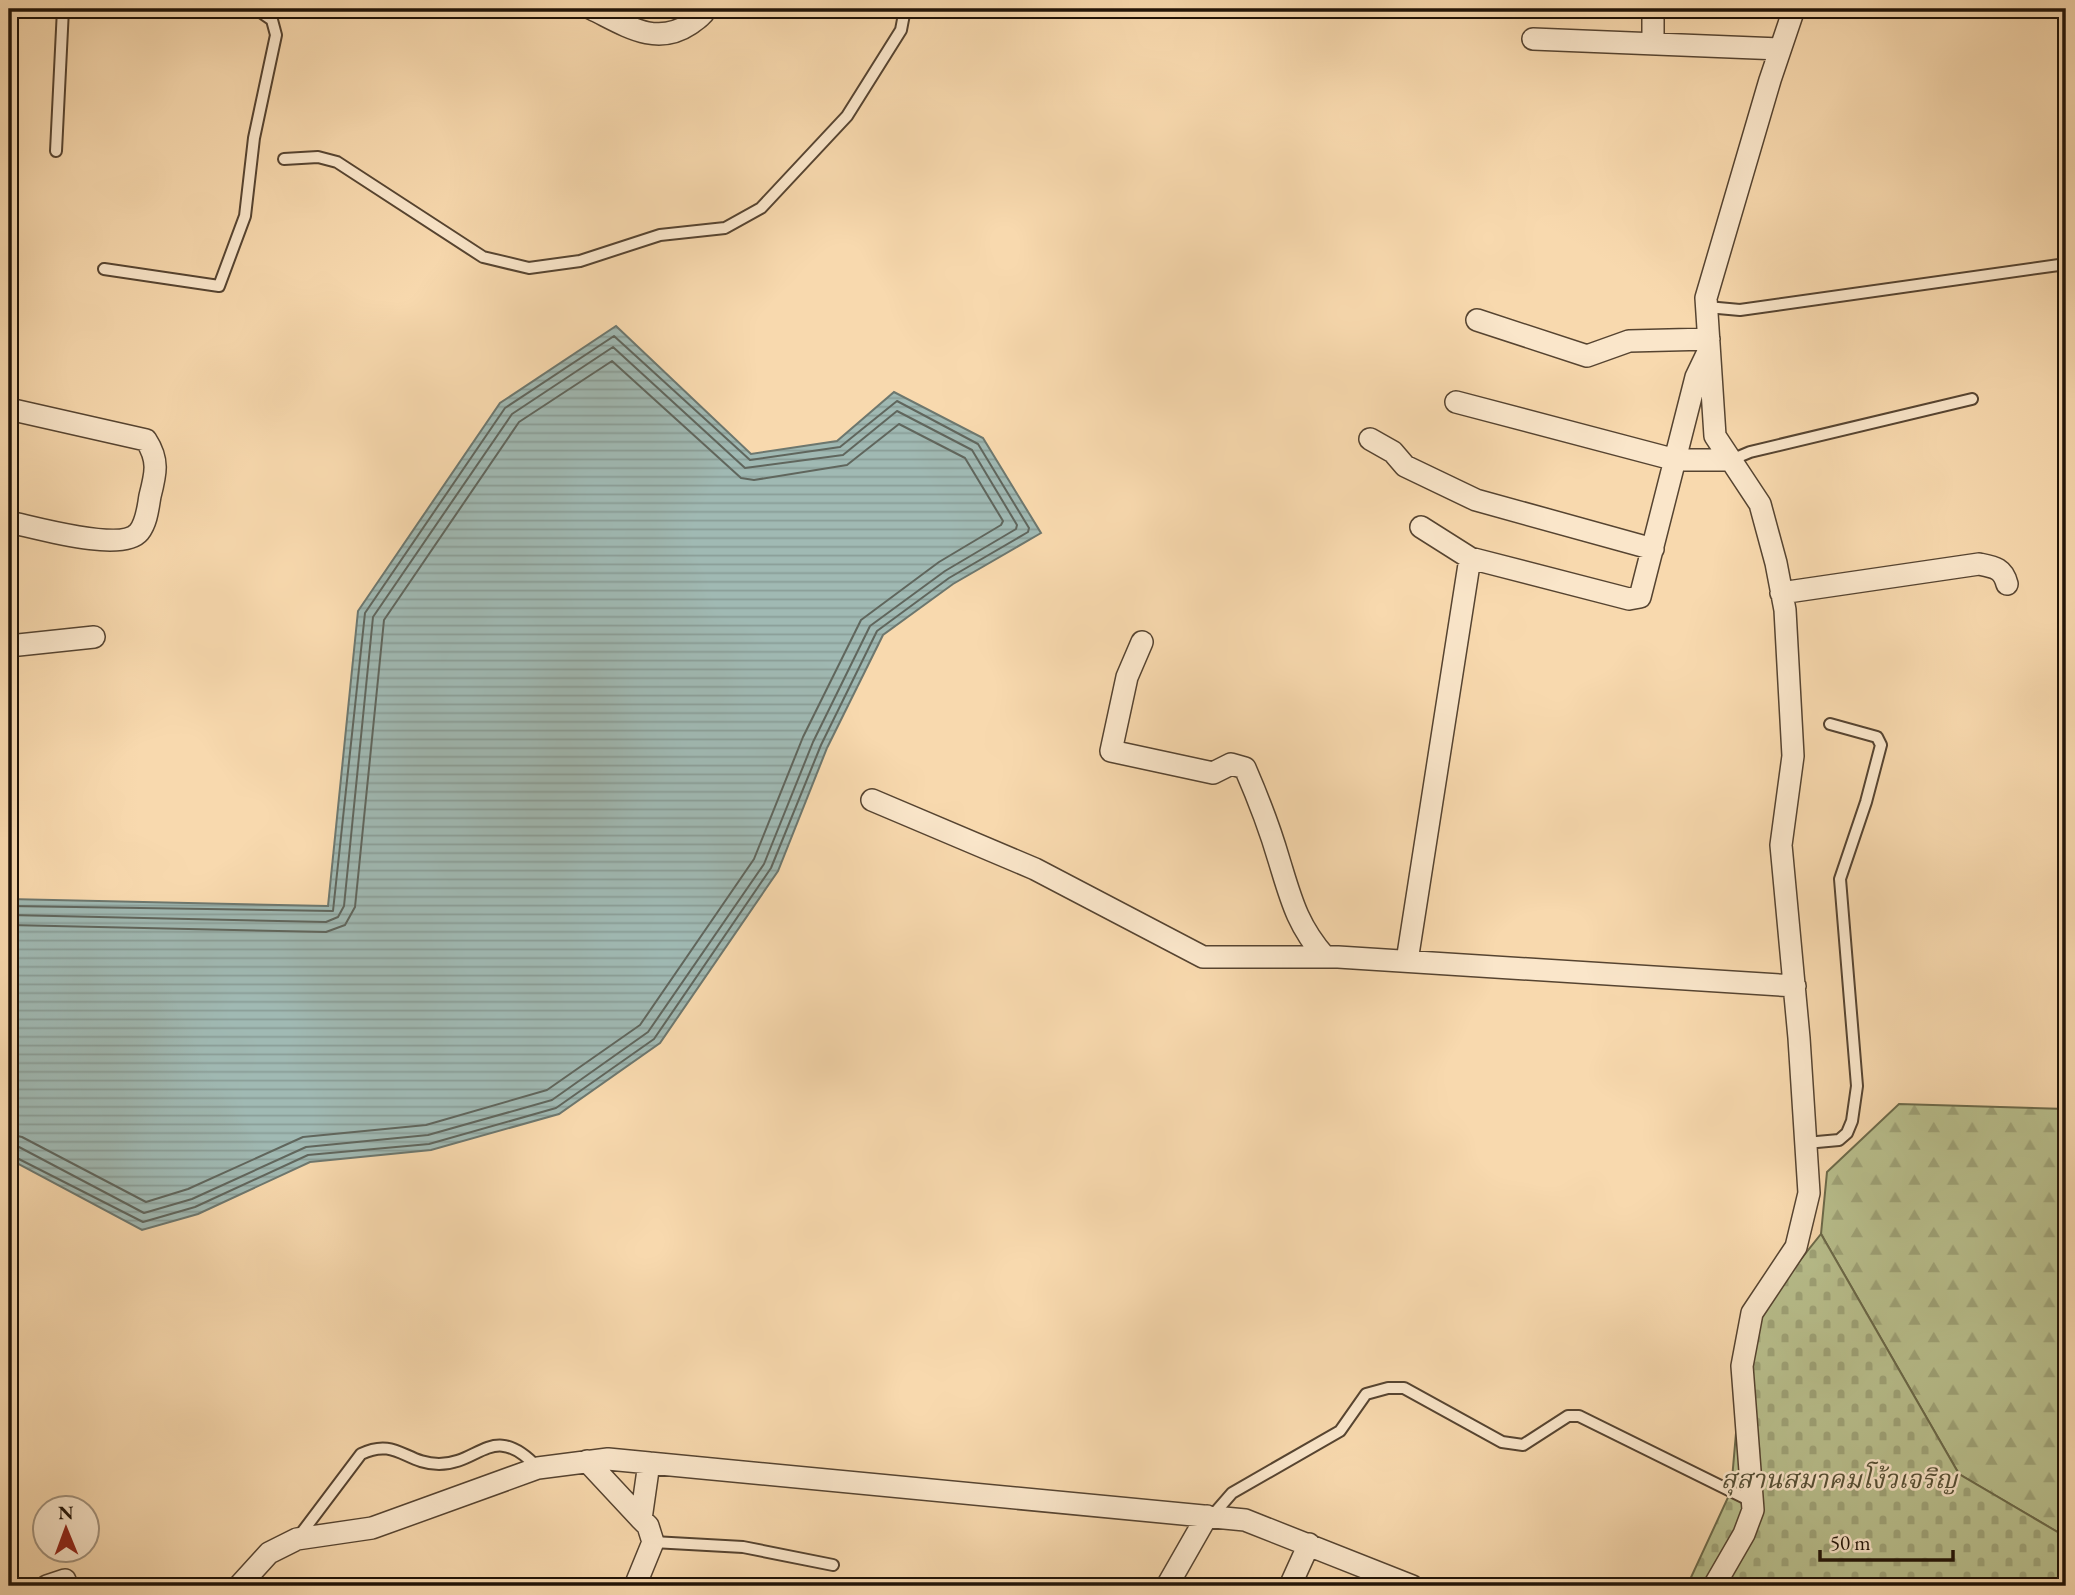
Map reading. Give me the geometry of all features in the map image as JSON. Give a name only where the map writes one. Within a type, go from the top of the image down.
[{"type":"street","points":[[592,9],[657,36],[674,34],[702,15],[706,9]]},
{"type":"street","points":[[1653,9],[1653,44]]},
{"type":"street","points":[[1714,1586],[1744,1534],[1753,1510],[1742,1366],[1752,1313],[1796,1248],[1809,1193],[1795,986],[1781,845],[1793,756],[1785,610],[1760,504],[1715,436],[1706,298],[1794,9]]},
{"type":"street","points":[[1534,39],[1780,49]]},
{"type":"street","points":[[1477,320],[1587,356],[1629,341],[1709,343]]},
{"type":"street","points":[[1421,527],[1470,558],[1629,598],[1640,597],[1696,377],[1709,343]]},
{"type":"street","points":[[1456,401],[1676,460],[1731,460]]},
{"type":"street","points":[[9,409],[146,440],[156,456],[156,471],[144,522],[138,534],[122,541],[98,540],[9,522]]},
{"type":"street","points":[[1370,439],[1393,452],[1405,466],[1476,500],[1653,549]]},
{"type":"street","points":[[1407,961],[1470,558]]},
{"type":"street","points":[[1781,593],[1979,564],[1998,568],[2005,574],[2007,584]]},
{"type":"street","points":[[9,646],[94,637]]},
{"type":"street","points":[[1142,642],[1127,677],[1111,751],[1213,773],[1231,764],[1245,768],[1279,859],[1292,907],[1309,939],[1325,957]]},
{"type":"street","points":[[872,800],[1035,869],[1203,957],[1325,957],[1407,961],[1795,986]]},
{"type":"street","points":[[239,1586],[269,1552],[297,1539],[372,1528],[538,1468],[608,1459],[1245,1520],[1412,1586]]},
{"type":"street","points":[[587,1461],[648,1526],[653,1542],[635,1586]]},
{"type":"street","points":[[641,1519],[649,1463]]},
{"type":"street","points":[[1167,1586],[1210,1516]]},
{"type":"street","points":[[1290,1586],[1309,1544]]},
{"type":"lane","points":[[56,151],[63,9]]},
{"type":"lane","points":[[104,269],[219,286],[245,216],[254,138],[276,35],[272,20],[256,9]]},
{"type":"lane","points":[[284,159],[318,157],[337,162],[483,257],[529,268],[580,261],[660,235],[724,228],[761,208],[847,116],[901,30],[905,9]]},
{"type":"lane","points":[[1707,307],[1740,310],[2066,264]]},
{"type":"lane","points":[[1731,460],[1750,452],[1972,399]]},
{"type":"lane","points":[[1806,1143],[1839,1140],[1847,1133],[1852,1121],[1857,1086],[1840,879],[1867,802],[1881,746],[1877,737],[1830,724]]},
{"type":"lane","points":[[1210,1516],[1232,1493],[1340,1431],[1366,1394],[1388,1388],[1404,1388],[1502,1442],[1523,1445],[1568,1416],[1580,1416],[1753,1502]]},
{"type":"lane","points":[[297,1539],[361,1454],[377,1447],[389,1447],[437,1464],[491,1446],[510,1448],[524,1453],[538,1468]]},
{"type":"lane","points":[[653,1542],[743,1548],[833,1564]]},
{"type":"green space","points":[[1899,1104],[2066,1109],[2066,1537],[1959,1474],[1821,1234],[1827,1172]]},
{"type":"green space","name":"สุสานสมาคมโง้วเจริญ","points":[[1821,1234],[1959,1474],[2066,1537],[2066,1586],[1687,1586],[1731,1491],[1745,1329]]},
{"type":"water","points":[[616,326],[751,454],[837,441],[894,392],[983,438],[1041,533],[953,584],[883,635],[827,748],[778,871],[660,1043],[559,1114],[431,1150],[310,1162],[198,1214],[142,1230],[9,1159],[9,899],[328,906],[358,611],[500,403]]}]
